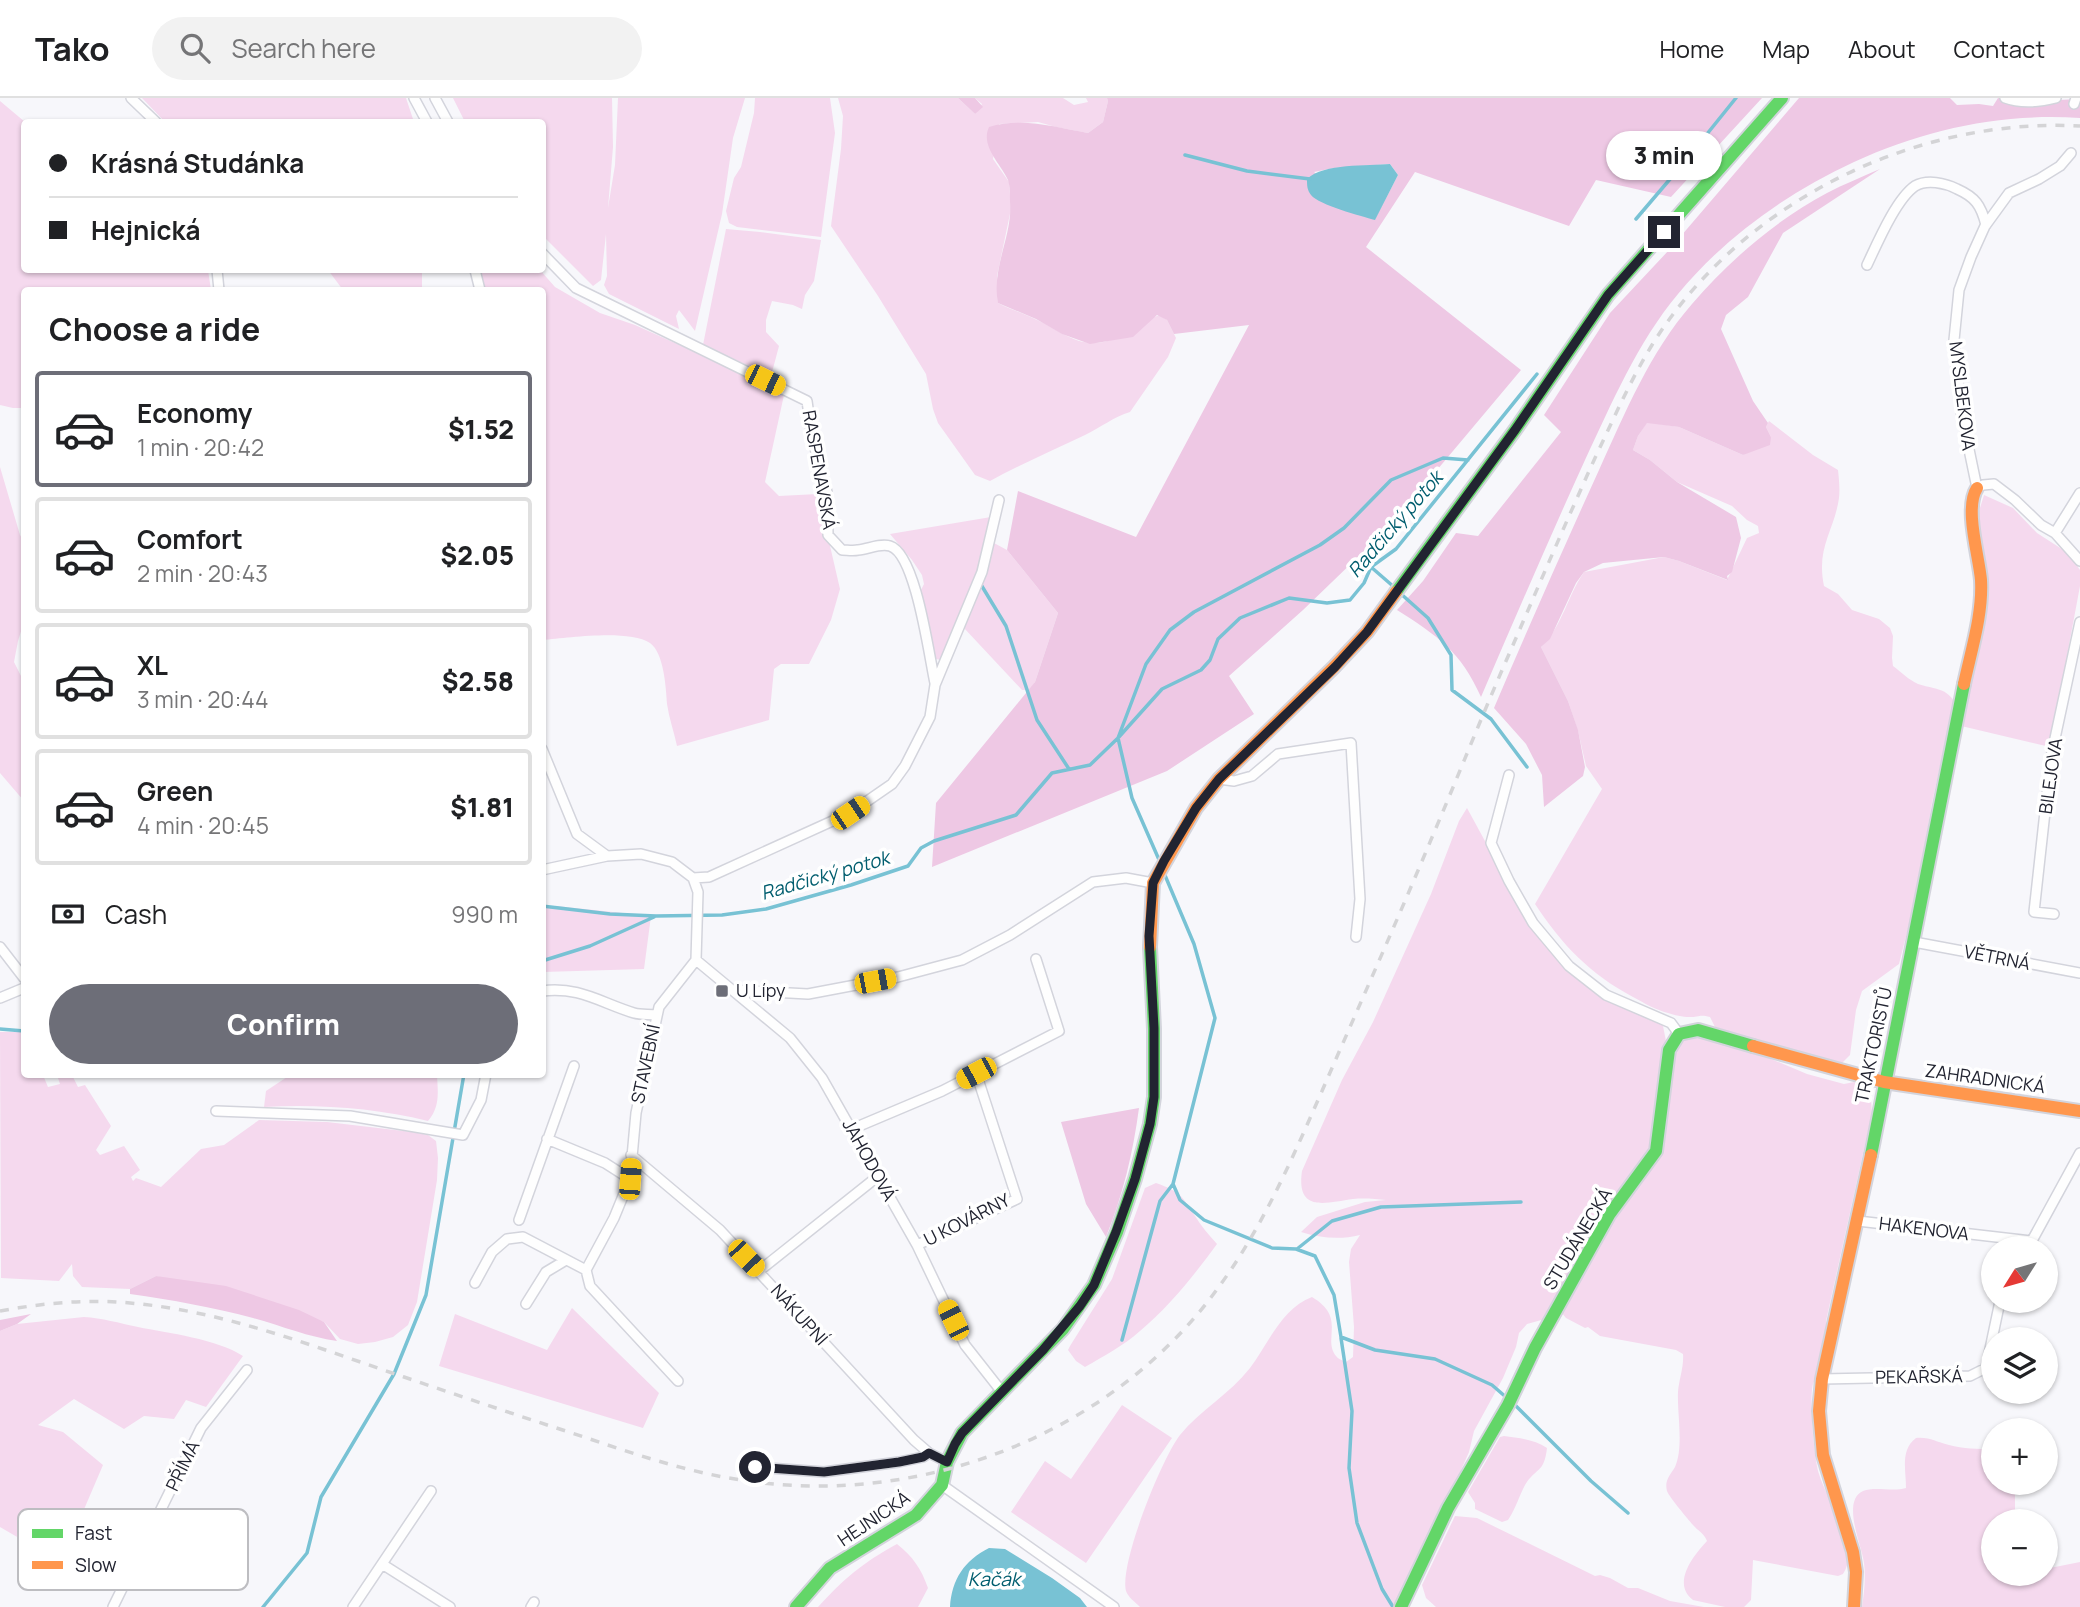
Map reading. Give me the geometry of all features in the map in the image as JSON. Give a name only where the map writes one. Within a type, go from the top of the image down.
[{"type":"street","points":[[131,98],[153,119]]},
{"type":"street","points":[[414,98],[425,119]]},
{"type":"street","points":[[435,98],[446,119]]},
{"type":"street","name":"HEJNICKÁ","points":[[796,1607],[830,1568],[916,1515],[942,1485],[947,1462],[962,1433],[1063,1329],[1094,1285],[1106,1260],[1135,1179],[1150,1124],[1154,1097],[1154,1028],[1149,936],[1153,883],[1196,808],[1219,779],[1335,667],[1367,632],[1515,430],[1608,295],[1782,98]]},
{"type":"street","points":[[2005,98],[2016,102],[2056,98]]},
{"type":"street","name":"MYSLBEKOVA","points":[[1977,488],[1961,411],[1954,340],[1959,290],[1970,257],[1986,225],[2009,193],[2060,166],[2071,153]]},
{"type":"street","points":[[1867,265],[1894,210],[1915,186],[1936,182],[1969,195],[1981,207],[1986,225]]},
{"type":"street","name":"RASPENAVSKÁ","points":[[546,257],[576,288],[807,401],[812,437],[827,492],[828,535],[842,550],[857,551],[883,544],[894,547],[903,556],[913,577],[935,685]]},
{"type":"street","points":[[1977,488],[1994,484],[2041,525],[2055,533],[2080,561]]},
{"type":"street","name":"TRAKTORISTŮ","points":[[1854,1607],[1856,1572],[1853,1552],[1823,1455],[1819,1411],[1822,1379],[1858,1221],[1979,615],[1981,583],[1971,507],[1977,488]]},
{"type":"street","points":[[2055,533],[2080,493]]},
{"type":"street","name":"RASPENAVSKÁ","points":[[693,878],[709,877],[850,813],[892,784],[905,766],[930,717],[935,685],[982,572],[999,500]]},
{"type":"street","name":"BILEJOVA","points":[[2054,914],[2034,912],[2051,757],[2080,622]]},
{"type":"street","points":[[1219,779],[1234,781],[1252,776],[1278,754],[1350,743],[1360,899],[1356,937]]},
{"type":"street","points":[[546,766],[577,834],[607,856]]},
{"type":"street","points":[[1509,775],[1491,843],[1508,881],[1533,923],[1569,967],[1606,995],[1671,1023],[1679,1034],[1698,1030],[1884,1082]]},
{"type":"street","points":[[546,869],[607,856],[641,854],[672,862],[693,878],[698,892],[696,960]]},
{"type":"street","points":[[731,990],[808,994],[898,977],[962,960],[1010,935],[1093,882],[1126,878],[1153,883]]},
{"type":"street","name":"VĚTRNÁ","points":[[1914,942],[2080,973]]},
{"type":"street","points":[[0,947],[21,974]]},
{"type":"street","points":[[852,1129],[942,1091],[1059,1031],[1037,959]]},
{"type":"street","name":"JAHODOVÁ","points":[[696,960],[790,1038],[822,1077],[917,1245],[965,1345],[1002,1392]]},
{"type":"street","name":"STAVEBNÍ","points":[[586,1270],[614,1218],[630,1179],[636,1113],[656,1015],[659,1007],[696,960]]},
{"type":"street","points":[[0,998],[21,989]]},
{"type":"street","points":[[546,990],[587,994],[636,1014],[656,1015]]},
{"type":"street","name":"STUDÁNECKÁ","points":[[1401,1607],[1448,1508],[1508,1405],[1535,1348],[1609,1215],[1656,1151],[1669,1050],[1679,1034]]},
{"type":"street","points":[[519,1220],[574,1066]]},
{"type":"street","name":"U KOVÁRNY","points":[[917,1245],[1017,1199],[976,1073]]},
{"type":"street","points":[[216,1111],[350,1116],[463,1135],[481,1100],[485,1078]]},
{"type":"street","name":"ZAHRADNICKÁ","points":[[1884,1082],[2080,1111]]},
{"type":"street","points":[[547,1139],[605,1163],[630,1179]]},
{"type":"street","points":[[2034,1236],[2080,1153]]},
{"type":"street","name":"NÁKUPNÍ","points":[[632,1155],[720,1230],[914,1440],[929,1453],[947,1462]]},
{"type":"street","points":[[760,1271],[877,1177]]},
{"type":"street","name":"HAKENOVA","points":[[1858,1221],[1981,1237]]},
{"type":"street","points":[[475,1283],[492,1252],[507,1239],[523,1237],[586,1270],[590,1286],[678,1381]]},
{"type":"street","points":[[526,1304],[547,1272],[566,1260]]},
{"type":"street","name":"PEKAŘSKÁ","points":[[1822,1379],[1970,1376],[1986,1368],[1998,1313]]},
{"type":"street","name":"PŘÍMÁ","points":[[161,1509],[201,1428],[247,1370]]},
{"type":"street","points":[[755,1467],[824,1472],[899,1462],[923,1457],[929,1453]]},
{"type":"street","points":[[942,1485],[1114,1607]]},
{"type":"street","points":[[353,1607],[431,1491]]},
{"type":"street","points":[[382,1564],[450,1607]]},
{"type":"street","name":"PŘÍMÁ","points":[[113,1607],[121,1590]]},
{"type":"shaded area","points":[[142,98],[406,98],[413,119],[162,119]]},
{"type":"shaded area","points":[[453,98],[612,98],[613,147],[608,208],[615,165],[618,98],[745,98],[733,138],[722,214],[695,331],[679,310],[676,316],[679,329],[609,294],[604,285],[607,276],[606,234],[601,280],[593,286],[546,239],[546,119],[464,119]]},
{"type":"shaded area","points":[[755,98],[830,98],[835,133],[821,237],[737,227],[729,223],[726,211],[734,178],[741,167]]},
{"type":"shaded area","points":[[838,98],[958,98],[975,114],[982,104],[975,98],[1063,98],[1074,105],[1088,102],[1086,98],[1107,98],[1103,122],[1088,133],[1038,122],[999,124],[993,159],[1009,182],[1011,209],[997,276],[998,303],[1070,338],[1088,343],[1114,339],[1160,315],[1167,320],[1176,338],[1168,357],[1130,412],[990,481],[975,475],[938,423],[926,374],[831,226],[843,116]]},
{"type":"shaded area","points":[[958,98],[975,98],[983,107],[975,114]]},
{"type":"shaded area","points":[[1107,98],[1762,98],[1671,197],[1596,180],[1569,226],[1415,172],[1366,247],[1521,370],[1390,526],[1303,610],[1229,676],[1254,714],[1167,771],[932,867],[936,803],[1035,682],[1058,613],[1007,550],[1018,491],[1136,537],[1249,325],[1174,334],[1167,320],[1157,315],[1133,337],[1090,344],[1062,334],[1036,319],[998,303],[997,277],[1010,214],[1010,191],[1008,180],[989,148],[989,127],[1026,123],[1088,133],[1103,122]],"holes":[[[1390,164],[1398,175],[1375,219],[1314,172]]]},
{"type":"shaded area","points":[[1799,98],[1950,98],[1957,105],[1993,106],[1998,98],[2024,102],[2078,99],[2080,118],[1993,121],[1936,132],[1881,150],[1829,174],[1781,202],[1737,235],[1696,273],[1663,313],[1626,374],[1481,697],[1465,668],[1447,646],[1397,610],[1423,581],[1456,533],[1478,536],[1561,432],[1544,415],[1610,313],[1669,250]]},
{"type":"shaded area","points":[[0,101],[21,119],[21,273],[208,273],[211,287],[21,287],[21,408],[0,405]]},
{"type":"shaded area","points":[[1880,169],[1783,233],[1748,297],[1726,315],[1721,329],[1753,401],[1768,423],[1766,427],[1771,437],[1770,445],[1743,455],[1679,427],[1647,423],[1638,436],[1633,450],[1677,482],[1736,517],[1741,538],[1732,572],[1727,576],[1728,580],[1664,557],[1603,563],[1584,572],[1576,583],[1550,639],[1541,647],[1568,701],[1578,730],[1585,767],[1583,776],[1544,807],[1542,775],[1526,744],[1494,708],[1572,529],[1651,363],[1663,342],[1692,304],[1738,257],[1772,228],[1833,190]]},
{"type":"shaded area","points":[[726,229],[821,240],[814,281],[805,295],[802,309],[772,301],[766,320],[766,332],[779,346],[771,376],[703,345]]},
{"type":"shaded area","points":[[330,273],[422,273],[422,287],[341,287]]},
{"type":"shaded area","points":[[475,273],[543,273],[555,287],[600,313],[635,325],[784,395],[765,482],[779,496],[818,494],[840,589],[831,620],[809,664],[781,664],[774,669],[769,720],[677,746],[661,662],[650,643],[628,636],[613,635],[546,640],[546,287],[481,287]]},
{"type":"shaded area","points":[[1769,421],[1813,455],[1838,470],[1837,510],[1822,561],[1824,586],[1838,594],[1852,610],[1879,619],[1890,628],[1893,636],[1893,666],[1915,682],[1942,691],[1954,701],[1915,901],[1899,964],[1862,991],[1856,1010],[1850,1055],[1837,1065],[1715,1027],[1710,1017],[1676,1015],[1641,1002],[1603,979],[1578,957],[1535,904],[1602,789],[1586,766],[1568,701],[1541,647],[1560,621],[1578,581],[1584,572],[1664,557],[1727,580],[1747,538],[1759,533],[1758,526],[1732,506],[1677,482],[1633,450],[1638,436],[1647,422],[1679,427],[1743,455],[1771,437],[1766,427]]},
{"type":"shaded area","points":[[0,467],[21,537],[21,632],[14,662],[21,676],[21,798],[0,773]]},
{"type":"shaded area","points":[[1984,495],[2013,508],[2037,533],[2068,553],[2080,570],[2080,586],[2050,747],[1957,725],[1984,581],[1976,521]]},
{"type":"shaded area","points":[[991,517],[977,575],[940,660],[933,658],[921,590],[924,584],[922,575],[890,534]]},
{"type":"shaded area","points":[[994,543],[1007,550],[1058,613],[1030,690],[1022,690],[964,628],[983,581]]},
{"type":"shaded area","points":[[1467,808],[1516,898],[1571,972],[1658,1020],[1663,1026],[1666,1041],[1657,1089],[1654,1130],[1647,1154],[1619,1189],[1545,1319],[1527,1324],[1519,1333],[1503,1378],[1474,1431],[1469,1452],[1449,1497],[1405,1588],[1392,1607],[1140,1607],[1126,1591],[1129,1558],[1153,1487],[1180,1435],[1250,1368],[1292,1309],[1312,1297],[1329,1313],[1332,1349],[1336,1356],[1346,1362],[1353,1357],[1354,1327],[1349,1262],[1351,1249],[1360,1235],[1330,1238],[1301,1232],[1317,1217],[1365,1202],[1386,1200],[1315,1202],[1304,1194],[1301,1184],[1302,1171],[1342,1080],[1373,1022]]},
{"type":"shaded area","points":[[546,907],[651,916],[644,969],[546,972]]},
{"type":"shaded area","points":[[0,1032],[21,1032],[21,1078],[44,1078],[48,1087],[60,1084],[58,1078],[74,1078],[78,1087],[85,1085],[111,1126],[96,1150],[100,1155],[124,1146],[140,1170],[131,1177],[133,1181],[136,1178],[161,1187],[201,1149],[224,1145],[259,1120],[327,1122],[412,1132],[428,1135],[436,1141],[437,1180],[417,1302],[408,1325],[393,1337],[358,1344],[340,1339],[324,1322],[156,1276],[130,1289],[82,1287],[73,1276],[72,1264],[59,1281],[1,1278]]},
{"type":"shaded area","points":[[1692,1035],[1752,1051],[1807,1074],[1844,1084],[1854,1082],[1867,1091],[1871,1099],[1872,1113],[1826,1321],[1822,1362],[1812,1392],[1817,1466],[1841,1524],[1848,1551],[1847,1563],[1843,1574],[1838,1576],[1753,1560],[1751,1600],[1744,1607],[1725,1607],[1693,1600],[1684,1586],[1684,1578],[1691,1561],[1707,1541],[1668,1494],[1666,1487],[1678,1459],[1678,1392],[1683,1354],[1676,1350],[1600,1336],[1588,1327],[1566,1318],[1561,1312],[1624,1200],[1655,1158],[1674,1051],[1678,1044]]},
{"type":"shaded area","points":[[286,1078],[437,1078],[438,1094],[428,1121],[346,1108],[264,1107],[266,1091]]},
{"type":"shaded area","points":[[1139,1108],[1127,1174],[1106,1237],[1086,1204],[1061,1122]]},
{"type":"shaded area","points":[[1156,1183],[1180,1195],[1217,1244],[1181,1290],[1151,1322],[1120,1346],[1085,1367],[1076,1361],[1068,1350],[1112,1279],[1145,1188]]},
{"type":"shaded area","points":[[156,1276],[226,1286],[299,1310],[324,1322],[337,1341],[222,1310],[130,1294],[130,1289]]},
{"type":"shaded area","points":[[572,1308],[659,1393],[643,1428],[439,1366],[455,1314],[547,1350]]},
{"type":"shaded area","points":[[31,1314],[17,1324],[0,1331],[0,1320]]},
{"type":"shaded area","points":[[84,1317],[192,1337],[220,1345],[243,1356],[206,1407],[186,1400],[174,1419],[144,1416],[124,1429],[74,1399],[38,1425],[63,1432],[103,1465],[84,1509],[18,1509],[18,1537],[0,1527],[0,1331],[17,1324]]},
{"type":"shaded area","points":[[1122,1405],[1172,1438],[1086,1563],[1011,1512],[1045,1461],[1071,1479]]},
{"type":"shaded area","points":[[1500,1437],[1531,1441],[1547,1448],[1542,1466],[1525,1485],[1508,1520],[1502,1522],[1475,1509],[1475,1503],[1468,1492]]},
{"type":"shaded area","points":[[1916,1438],[1929,1439],[1981,1449],[1981,1495],[2015,1495],[2015,1509],[1981,1509],[1981,1586],[2058,1586],[2058,1566],[2080,1562],[2080,1607],[1862,1607],[1865,1569],[1854,1524],[1854,1504],[1863,1491],[1906,1488],[1906,1454]]},
{"type":"shaded area","points":[[1455,1516],[1477,1518],[1595,1576],[1610,1578],[1628,1588],[1638,1588],[1670,1601],[1704,1607],[1436,1607],[1426,1598],[1422,1585]]},
{"type":"shaded area","points":[[897,1544],[916,1563],[928,1588],[918,1607],[818,1607],[854,1572]]},
{"type":"water","points":[[1390,164],[1398,175],[1375,220],[1322,203],[1311,195],[1308,189],[1307,179],[1324,170]]},
{"type":"water","name":"Kačák","points":[[989,1548],[1005,1549],[1052,1578],[1080,1598],[1087,1607],[950,1607],[953,1588],[961,1572]]},
{"type":"waterway","name":"Radčický potok","points":[[1636,219],[1736,98]]},
{"type":"waterway","points":[[1185,155],[1247,171],[1310,179]]},
{"type":"waterway","name":"Radčický potok","points":[[546,906],[656,916],[722,915],[766,909],[908,866],[921,848],[934,841],[1016,815],[1052,773],[1090,765],[1162,689],[1201,670],[1210,660],[1218,639],[1240,618],[1289,598],[1327,603],[1350,600],[1364,583],[1371,567],[1396,549],[1537,374]]},
{"type":"waterway","points":[[1160,862],[1132,798],[1118,738],[1146,664],[1170,630],[1194,612],[1320,545],[1344,528],[1391,480],[1443,458],[1468,460]]},
{"type":"waterway","points":[[1371,567],[1394,587]]},
{"type":"waterway","points":[[980,583],[1006,626],[1037,720],[1069,769]]},
{"type":"waterway","points":[[1400,593],[1428,618],[1451,655],[1452,690],[1491,719],[1527,767]]},
{"type":"waterway","points":[[1122,1340],[1160,1201],[1173,1184],[1215,1018],[1194,944],[1164,873]]},
{"type":"waterway","points":[[546,960],[590,946],[654,917]]},
{"type":"waterway","name":"Radčický potok","points":[[0,1029],[21,1031]]},
{"type":"waterway","points":[[263,1607],[307,1553],[321,1497],[394,1374],[426,1295],[463,1078]]},
{"type":"waterway","points":[[1173,1184],[1180,1200],[1204,1220],[1272,1248],[1296,1249],[1315,1256],[1334,1295],[1341,1337],[1375,1350],[1435,1359],[1492,1385],[1507,1398]]},
{"type":"waterway","points":[[1297,1249],[1332,1221],[1381,1207],[1521,1202]]},
{"type":"waterway","points":[[1341,1338],[1352,1411],[1349,1468],[1357,1523],[1382,1589],[1393,1607]]},
{"type":"waterway","points":[[1513,1403],[1591,1481],[1628,1513]]},
{"type":"railway","points":[[0,1311],[98,1301],[165,1307],[200,1314],[269,1332],[653,1459],[735,1479],[803,1486],[871,1483],[938,1471],[1004,1451],[1065,1422],[1122,1385],[1174,1340],[1218,1288],[1263,1217],[1288,1167],[1406,899],[1595,458],[1652,345],[1689,294],[1733,250],[1782,211],[1837,179],[1895,154],[1955,136],[2018,127],[2080,126]]},
{"type":"traffic: fast","points":[[1396,592],[1515,430],[1608,295],[1782,98]]},
{"type":"traffic: fast","points":[[1871,1155],[1964,684]]},
{"type":"traffic: fast","points":[[796,1607],[830,1568],[916,1515],[942,1485],[947,1462],[962,1433],[1063,1329],[1094,1285],[1117,1232],[1150,1124],[1154,1097],[1150,947]]},
{"type":"traffic: fast","points":[[1401,1607],[1448,1508],[1508,1405],[1535,1348],[1609,1215],[1656,1151],[1669,1050],[1679,1034],[1698,1030],[1753,1046]]},
{"type":"traffic: slow","points":[[1964,684],[1976,632],[1981,593],[1972,520],[1973,497],[1977,488]]},
{"type":"traffic: slow","points":[[1150,947],[1153,883],[1196,808],[1219,779],[1367,632],[1396,592]]},
{"type":"traffic: slow","points":[[1753,1046],[1884,1082],[2080,1111]]},
{"type":"traffic: slow","points":[[1854,1607],[1856,1572],[1853,1552],[1823,1455],[1819,1411],[1822,1379],[1871,1155]]},
{"type":"place","name":"U Lípy","points":[[722,991]]},
{"type":"route","points":[[755,1467],[824,1472],[899,1462],[923,1457],[929,1453],[947,1462],[962,1433],[1063,1329],[1080,1306],[1106,1260],[1135,1179],[1150,1124],[1156,1070],[1149,936],[1153,883],[1164,861],[1196,808],[1219,779],[1335,667],[1367,632],[1515,430],[1608,295],[1664,232]]}]
